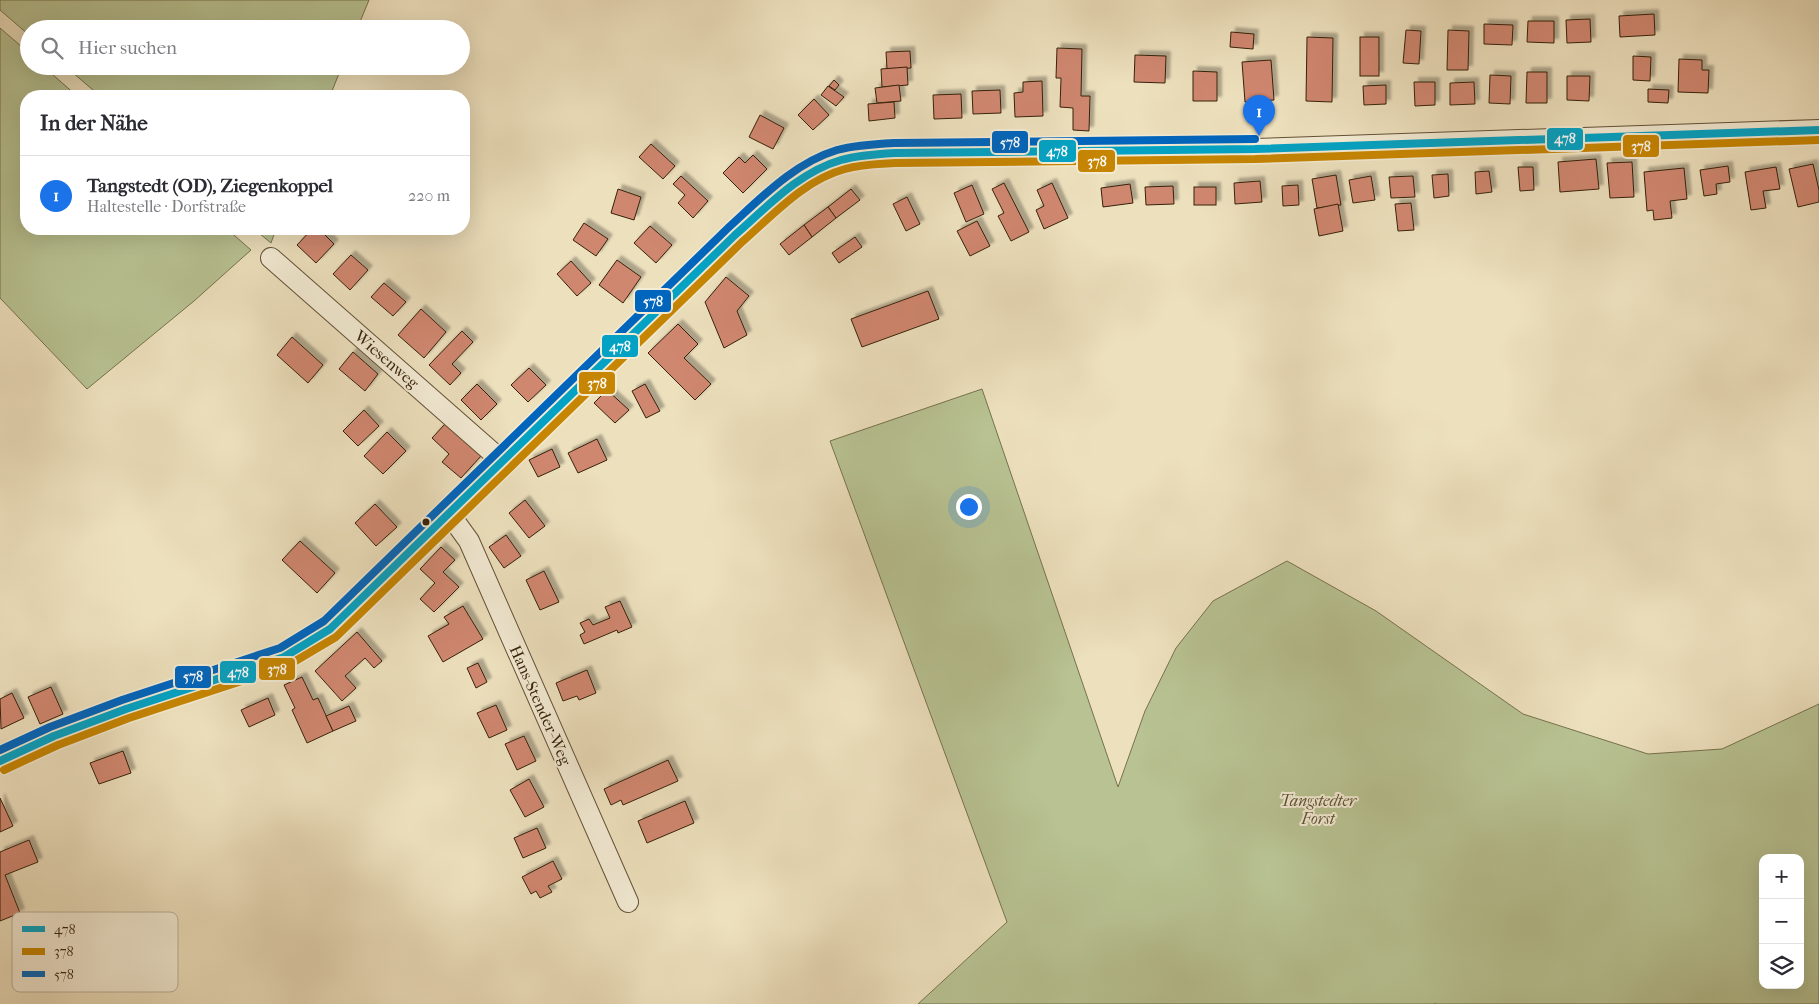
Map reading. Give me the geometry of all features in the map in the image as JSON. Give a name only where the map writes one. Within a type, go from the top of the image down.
[{"type":"street","points":[[0,761],[63,732],[126,709],[284,657],[330,629],[448,512],[735,235],[797,182],[834,162],[855,156],[895,153],[1255,149],[1819,130]]},
{"type":"street","name":"Wiesenweg","points":[[271,258],[502,461]]},
{"type":"street","name":"Hans-Stender-Weg","points":[[448,512],[469,541],[628,902]]},
{"type":"green space","points":[[0,0],[369,0],[361,20],[20,20],[20,27],[0,10]]},
{"type":"green space","points":[[0,28],[20,45],[20,75],[53,75],[70,90],[20,90],[20,235],[234,235],[251,250],[194,301],[87,389],[0,298]]},
{"type":"green space","points":[[76,75],[338,75],[332,90],[93,90]]},
{"type":"green space","points":[[261,235],[274,235],[271,243]]},
{"type":"green space","name":"Tangstedter Forst","points":[[982,389],[1118,787],[1145,711],[1176,648],[1213,601],[1287,561],[1376,611],[1523,714],[1648,754],[1722,749],[1819,704],[1819,1004],[918,1004],[1007,922],[830,441]]},
{"type":"building","points":[[1654,14],[1655,35],[1620,37],[1619,16]]},
{"type":"building","points":[[1590,19],[1591,42],[1567,43],[1566,20]]},
{"type":"building","points":[[1528,21],[1554,21],[1554,43],[1527,42]]},
{"type":"building","points":[[1484,24],[1513,25],[1512,45],[1484,44]]},
{"type":"building","points":[[1406,30],[1421,31],[1419,64],[1403,63]]},
{"type":"building","points":[[1448,30],[1469,31],[1468,70],[1447,70]]},
{"type":"building","points":[[1231,32],[1254,34],[1253,49],[1230,47]]},
{"type":"building","points":[[1307,37],[1333,38],[1332,102],[1306,101]]},
{"type":"building","points":[[1360,37],[1379,37],[1379,76],[1360,76]]},
{"type":"building","points":[[1057,48],[1082,49],[1081,96],[1090,96],[1089,131],[1073,130],[1073,108],[1060,107],[1061,78],[1056,78]]},
{"type":"building","points":[[910,51],[911,68],[887,69],[886,52]]},
{"type":"building","points":[[1135,55],[1166,56],[1165,83],[1134,82]]},
{"type":"building","points":[[1633,56],[1651,57],[1650,81],[1633,80]]},
{"type":"building","points":[[1679,59],[1702,60],[1702,70],[1709,70],[1708,93],[1678,92]]},
{"type":"building","points":[[1271,60],[1274,100],[1245,102],[1242,62]]},
{"type":"building","points":[[907,67],[908,85],[882,87],[881,69]]},
{"type":"building","points":[[1193,71],[1217,72],[1217,101],[1193,101]]},
{"type":"building","points":[[1527,72],[1547,72],[1547,103],[1526,103]]},
{"type":"building","points":[[1490,75],[1511,76],[1510,104],[1489,103]]},
{"type":"building","points":[[1567,76],[1590,76],[1589,101],[1567,100]]},
{"type":"building","points":[[834,80],[839,85],[835,90],[829,86]]},
{"type":"building","points":[[1042,81],[1043,116],[1015,117],[1014,93],[1023,92],[1023,82]]},
{"type":"building","points":[[1414,82],[1435,82],[1435,105],[1415,106]]},
{"type":"building","points":[[1474,82],[1475,104],[1450,105],[1450,83]]},
{"type":"building","points":[[899,85],[901,101],[877,103],[875,88]]},
{"type":"building","points":[[1386,85],[1386,104],[1364,105],[1363,86]]},
{"type":"building","points":[[828,86],[844,97],[836,106],[821,95]]},
{"type":"building","points":[[1648,89],[1669,90],[1668,103],[1648,102]]},
{"type":"building","points":[[1000,90],[1001,113],[973,114],[972,91]]},
{"type":"building","points":[[961,94],[962,118],[934,119],[933,95]]},
{"type":"building","points":[[814,99],[829,115],[813,130],[798,115]]},
{"type":"building","points":[[894,102],[895,118],[869,121],[868,104]]},
{"type":"building","points":[[760,115],[784,128],[773,149],[749,137]]},
{"type":"building","points":[[651,144],[675,166],[663,179],[639,157]]},
{"type":"building","points":[[753,155],[767,169],[743,193],[723,173],[739,157],[745,163]]},
{"type":"building","points":[[1596,159],[1599,189],[1560,192],[1558,162]]},
{"type":"building","points":[[1632,162],[1634,197],[1610,198],[1607,163]]},
{"type":"building","points":[[1813,164],[1819,190],[1819,202],[1798,207],[1789,169]]},
{"type":"building","points":[[1728,166],[1730,182],[1716,184],[1717,194],[1704,196],[1700,170]]},
{"type":"building","points":[[1518,167],[1533,167],[1534,190],[1520,191]]},
{"type":"building","points":[[1776,167],[1780,189],[1763,191],[1766,208],[1751,210],[1745,172]]},
{"type":"building","points":[[1684,168],[1687,199],[1670,201],[1672,218],[1654,220],[1653,210],[1647,211],[1644,172]]},
{"type":"building","points":[[1489,171],[1492,192],[1476,194],[1475,172]]},
{"type":"building","points":[[1448,174],[1449,196],[1434,198],[1432,175]]},
{"type":"building","points":[[1336,175],[1341,205],[1317,208],[1312,179]]},
{"type":"building","points":[[681,176],[708,201],[693,218],[678,203],[685,195],[673,184]]},
{"type":"building","points":[[1371,176],[1375,200],[1353,203],[1349,180]]},
{"type":"building","points":[[1413,176],[1415,197],[1391,198],[1389,177]]},
{"type":"building","points":[[1260,181],[1262,202],[1235,204],[1234,183]]},
{"type":"building","points":[[1004,183],[1029,232],[1011,241],[998,216],[1004,213],[992,189]]},
{"type":"building","points":[[1052,183],[1068,218],[1044,229],[1036,210],[1044,206],[1037,190]]},
{"type":"building","points":[[1130,184],[1133,203],[1103,207],[1101,188]]},
{"type":"building","points":[[972,185],[984,214],[966,222],[954,193]]},
{"type":"building","points":[[1298,185],[1299,205],[1283,206],[1282,186]]},
{"type":"building","points":[[1173,186],[1174,204],[1146,205],[1145,187]]},
{"type":"building","points":[[1194,187],[1216,187],[1216,205],[1194,205]]},
{"type":"building","points":[[618,189],[641,197],[634,220],[611,213]]},
{"type":"building","points":[[851,189],[860,200],[836,218],[828,207]]},
{"type":"building","points":[[907,197],[920,224],[906,231],[893,204]]},
{"type":"building","points":[[1411,203],[1414,230],[1398,231],[1395,204]]},
{"type":"building","points":[[1338,204],[1343,231],[1319,236],[1314,209]]},
{"type":"building","points":[[828,207],[836,218],[812,237],[804,225]]},
{"type":"building","points":[[977,221],[990,246],[970,256],[957,231]]},
{"type":"building","points":[[584,223],[608,239],[596,256],[573,240]]},
{"type":"building","points":[[804,225],[812,237],[789,255],[780,244]]},
{"type":"building","points":[[650,226],[672,245],[656,263],[634,243]]},
{"type":"building","points":[[306,235],[325,235],[334,244],[316,263],[297,245]]},
{"type":"building","points":[[855,237],[862,247],[839,263],[832,253]]},
{"type":"building","points":[[351,255],[368,270],[350,290],[333,274]]},
{"type":"building","points":[[617,260],[641,277],[623,303],[599,285]]},
{"type":"building","points":[[571,261],[591,283],[577,296],[557,274]]},
{"type":"building","points":[[726,277],[749,296],[737,311],[747,335],[724,348],[705,302]]},
{"type":"building","points":[[384,283],[406,302],[393,316],[371,297]]},
{"type":"building","points":[[928,291],[939,319],[862,347],[851,319]]},
{"type":"building","points":[[421,309],[446,332],[424,358],[398,335]]},
{"type":"building","points":[[678,324],[698,344],[684,358],[711,384],[695,400],[648,353]]},
{"type":"building","points":[[462,331],[473,342],[452,364],[461,373],[450,385],[429,365]]},
{"type":"building","points":[[292,337],[323,365],[308,383],[277,355]]},
{"type":"building","points":[[353,352],[378,374],[365,391],[339,369]]},
{"type":"building","points":[[529,368],[546,385],[528,402],[511,385]]},
{"type":"building","points":[[477,384],[497,404],[481,420],[461,400]]},
{"type":"building","points":[[645,384],[660,411],[646,418],[632,391]]},
{"type":"building","points":[[607,390],[629,410],[615,423],[594,403]]},
{"type":"building","points":[[364,410],[379,426],[358,446],[343,431]]},
{"type":"building","points":[[445,424],[481,456],[461,478],[442,462],[449,454],[432,438]]},
{"type":"building","points":[[387,432],[406,451],[383,474],[364,456]]},
{"type":"building","points":[[597,439],[607,460],[578,473],[568,453]]},
{"type":"building","points":[[552,449],[560,467],[538,477],[529,460]]},
{"type":"building","points":[[525,500],[545,526],[529,538],[509,513]]},
{"type":"building","points":[[375,504],[397,527],[376,546],[355,523]]},
{"type":"building","points":[[506,535],[521,556],[504,568],[489,547]]},
{"type":"building","points":[[300,541],[335,573],[317,593],[282,560]]},
{"type":"building","points":[[441,547],[455,560],[443,572],[459,587],[434,612],[420,599],[435,583],[420,569]]},
{"type":"building","points":[[544,571],[559,602],[540,610],[526,580]]},
{"type":"building","points":[[620,601],[632,627],[618,633],[617,630],[584,644],[580,635],[585,632],[580,623],[589,619],[593,625],[610,618],[605,607]]},
{"type":"building","points":[[463,606],[483,639],[443,662],[428,636],[449,624],[444,617]]},
{"type":"building","points":[[357,632],[382,661],[374,668],[365,658],[345,676],[356,688],[342,701],[315,671]]},
{"type":"building","points":[[478,663],[487,682],[476,688],[467,668]]},
{"type":"building","points":[[587,670],[596,693],[579,700],[577,696],[563,701],[556,683]]},
{"type":"building","points":[[302,677],[313,700],[318,698],[333,731],[307,743],[292,710],[295,708],[284,685]]},
{"type":"building","points":[[51,687],[63,714],[40,724],[28,697]]},
{"type":"building","points":[[12,693],[24,718],[1,729],[0,699]]},
{"type":"building","points":[[268,698],[275,715],[249,727],[241,710]]},
{"type":"building","points":[[496,705],[507,730],[489,738],[477,713]]},
{"type":"building","points":[[349,706],[356,721],[333,731],[326,716]]},
{"type":"building","points":[[524,736],[536,761],[517,770],[505,744]]},
{"type":"building","points":[[123,751],[131,773],[99,784],[90,763]]},
{"type":"building","points":[[668,760],[678,781],[623,805],[621,800],[611,805],[604,789]]},
{"type":"building","points":[[529,779],[544,807],[525,817],[510,790]]},
{"type":"building","points":[[0,798],[13,826],[0,832]]},
{"type":"building","points":[[685,801],[694,823],[647,843],[638,821]]},
{"type":"building","points":[[537,828],[546,848],[523,858],[514,838]]},
{"type":"building","points":[[29,840],[38,862],[5,875],[20,912],[12,912],[12,916],[0,921],[0,852]]},
{"type":"building","points":[[553,861],[562,879],[548,886],[552,892],[540,898],[536,891],[531,894],[522,877]]},
{"type":"transit line","name":"478","points":[[0,761],[54,736],[126,709],[284,657],[330,629],[735,235],[797,182],[811,173],[841,160],[895,153],[1255,149],[1819,130]]},
{"type":"transit line","name":"578","points":[[0,750],[50,727],[122,700],[280,648],[324,621],[728,228],[792,172],[806,163],[837,150],[873,144],[1255,139]]},
{"type":"transit line","name":"378","points":[[4,770],[58,745],[129,718],[287,666],[336,637],[742,242],[777,210],[816,181],[830,174],[864,165],[895,163],[1255,159],[1819,140]]},
{"type":"place","name":"Tangstedt (OD), Ziegenkoppel","points":[[1259,136]]}]
